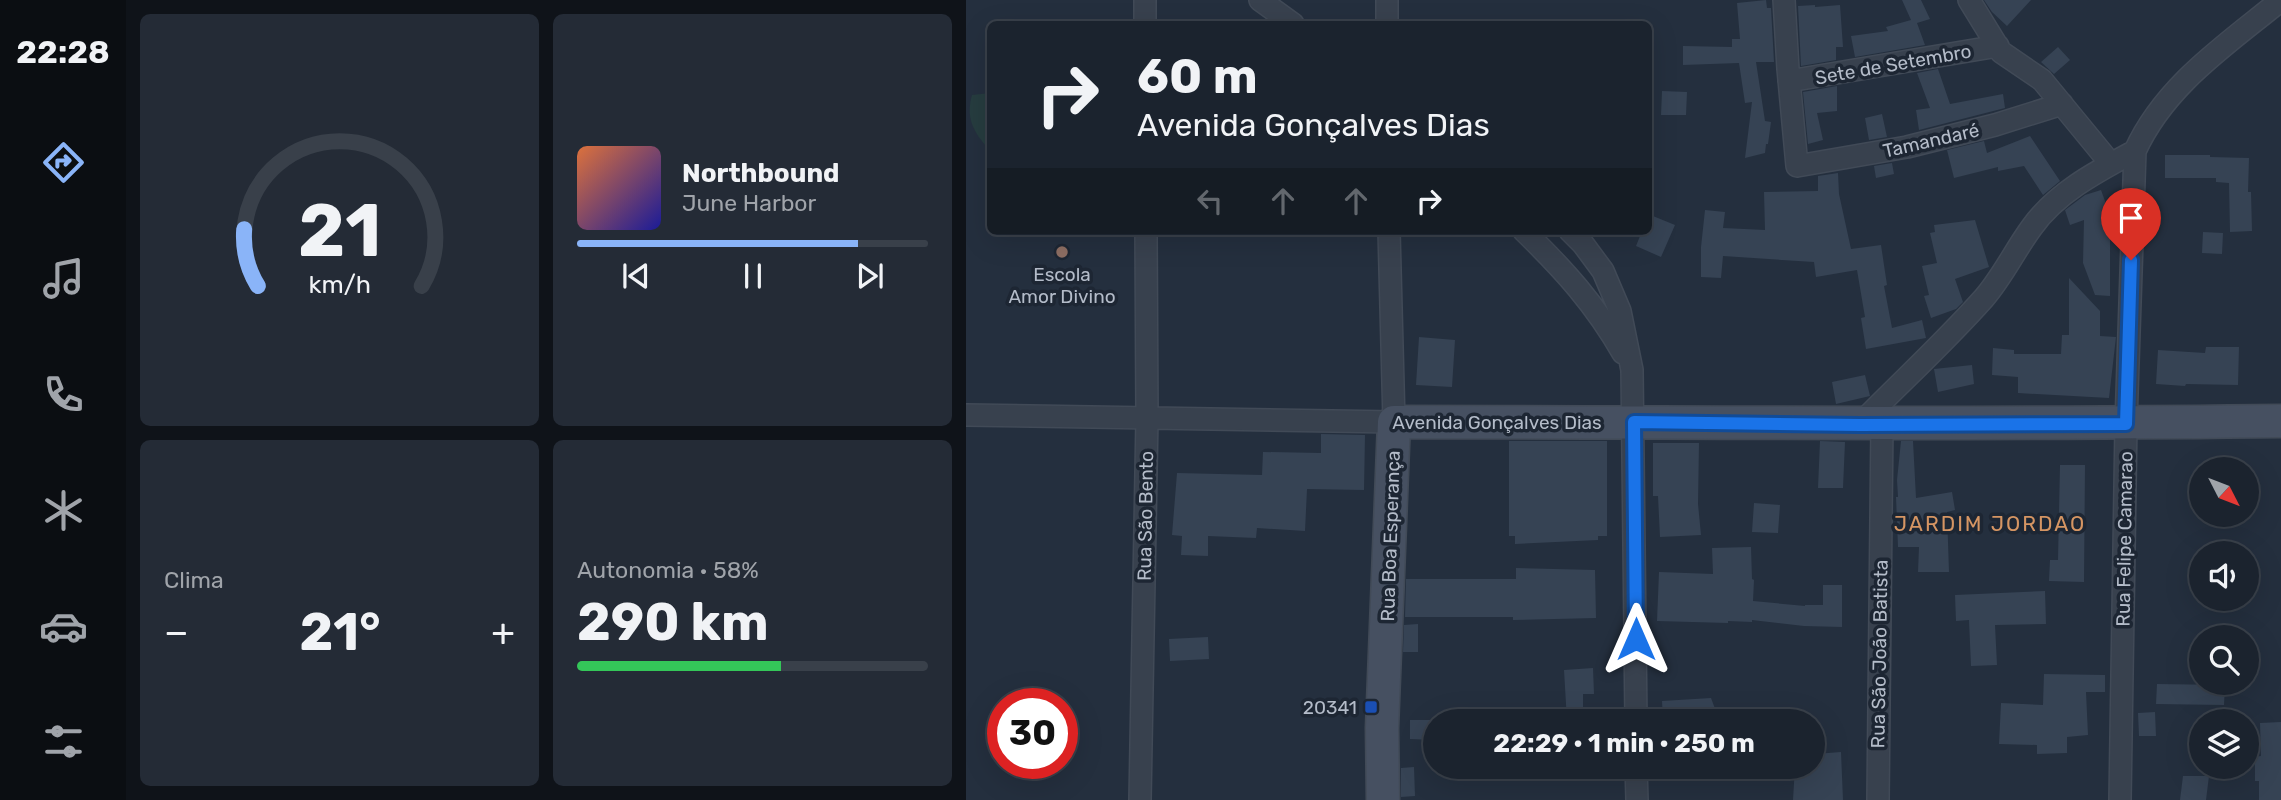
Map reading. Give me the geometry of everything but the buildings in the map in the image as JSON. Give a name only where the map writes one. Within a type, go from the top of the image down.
[{"type":"street","points":[[1144,0],[1145,21]]},
{"type":"street","points":[[1260,0],[1289,21]]},
{"type":"street","points":[[1387,0],[1387,21]]},
{"type":"street","points":[[1784,0],[1789,82]]},
{"type":"street","points":[[1969,0],[2001,52],[2042,80],[2111,164]]},
{"type":"street","points":[[1871,424],[1984,297],[2006,270],[2031,228],[2044,212],[2072,188],[2135,151],[2158,111],[2186,78],[2281,0]]},
{"type":"street","name":"Sete de Setembro","points":[[1789,82],[1998,46]]},
{"type":"street","name":"Tamandaré","points":[[1789,82],[1797,166],[1908,147],[2062,104]]},
{"type":"street","name":"Rua Felipe Camarao","points":[[2120,800],[2126,424],[2135,151]]},
{"type":"street","name":"Rua São Bento","points":[[1140,800],[1147,418],[1146,235]]},
{"type":"street","name":"Rua Boa Esperança","points":[[1383,800],[1382,728],[1394,422],[1389,235]]},
{"type":"street","points":[[1528,235],[1587,298],[1632,370]]},
{"type":"street","points":[[1574,235],[1603,271],[1620,311],[1632,370],[1636,709]]},
{"type":"street","name":"Avenida Gonçalves Dias","points":[[966,415],[1394,422],[2126,424],[2281,421]]},
{"type":"street","name":"Rua São João Batista","points":[[1871,424],[1878,800]]},
{"type":"street","points":[[1636,779],[1637,800]]},
{"type":"green space","points":[[987,93],[987,146],[977,134],[970,116],[972,95]]},
{"type":"place","name":"Escola Amor Divino","points":[[1062,252]]},
{"type":"place","name":"20341","points":[[1371,707]]},
{"type":"district","name":"JARDIM JORDAO","points":[[1990,524]]},
{"type":"route","points":[[1636,639],[1634,422],[2126,424],[2131,260]]}]
